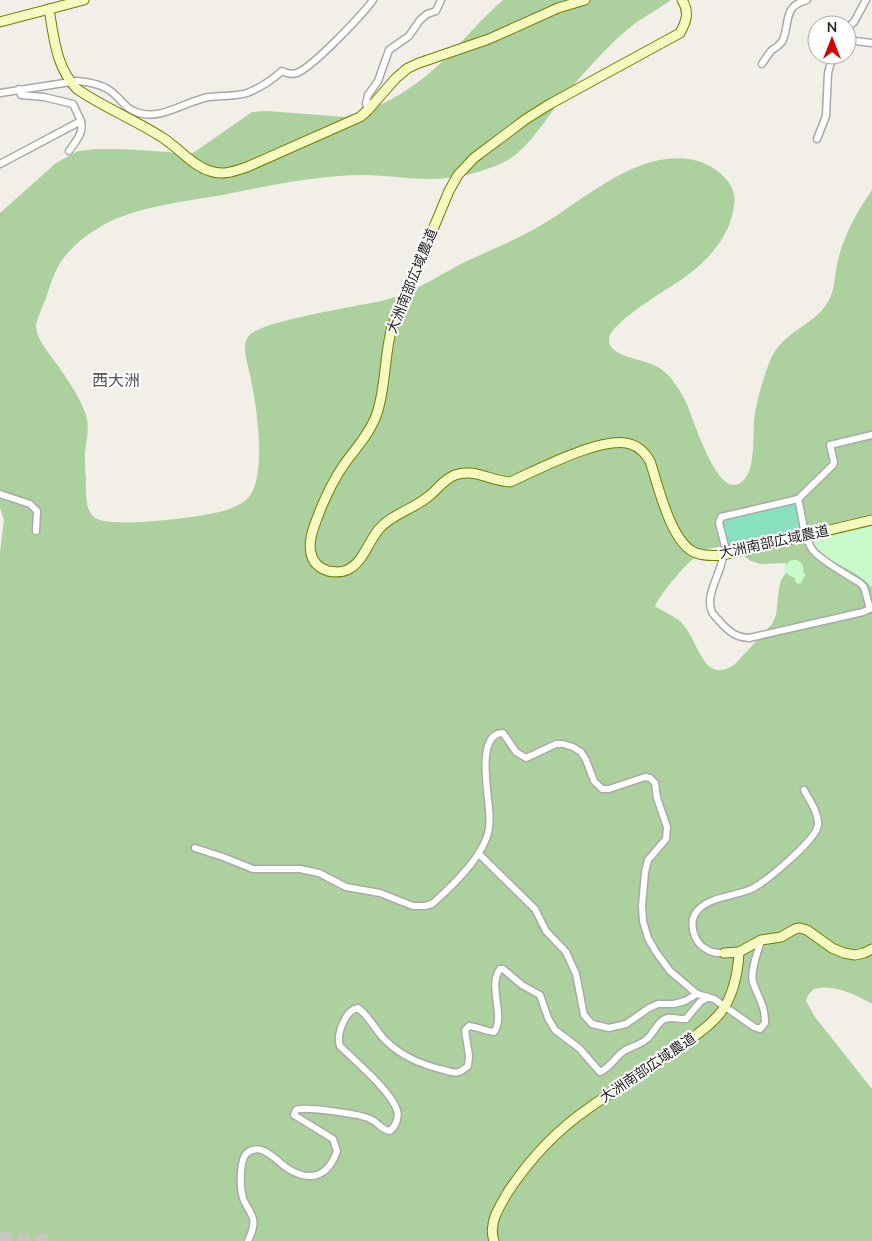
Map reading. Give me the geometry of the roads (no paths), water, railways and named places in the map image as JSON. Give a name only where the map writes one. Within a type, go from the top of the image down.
[{"type":"street","points":[[0,22],[84,0]]},
{"type":"street","points":[[0,93],[70,82],[90,82],[112,92],[128,109],[140,114],[151,115],[206,98],[247,92],[271,81],[282,71],[288,74],[295,74],[300,71],[332,44],[373,0]]},
{"type":"street","points":[[368,110],[366,104],[368,95],[378,81],[389,50],[409,36],[420,20],[436,11],[441,0]]},
{"type":"street","points":[[49,9],[61,66],[70,82],[87,96],[166,140],[198,166],[219,173],[231,172],[247,166],[348,123],[368,110],[396,78],[408,68],[489,39],[558,8],[585,0]]},
{"type":"street","name":"大洲南部広域農道","points":[[682,0],[685,4],[687,16],[680,33],[534,114],[474,158],[458,175],[449,191],[392,327],[377,415],[367,434],[343,467],[321,506],[310,539],[310,550],[313,560],[321,568],[334,572],[346,571],[357,564],[379,529],[388,520],[420,503],[430,496],[445,480],[454,475],[464,472],[474,473],[510,482],[590,448],[617,443],[629,443],[644,452],[650,461],[670,518],[684,544],[695,553],[710,556],[725,555],[872,520]]},
{"type":"street","points":[[762,64],[770,52],[779,46],[783,40],[788,18],[794,6],[799,2],[807,0]]},
{"type":"street","points":[[857,16],[866,0]]},
{"type":"street","points":[[857,41],[872,43]]},
{"type":"street","points":[[817,139],[826,116],[828,73],[830,65]]},
{"type":"street","points":[[19,89],[21,96],[44,97],[73,104],[83,128],[79,138],[69,151]]},
{"type":"street","points":[[0,164],[81,121]]},
{"type":"street","points":[[798,499],[812,549],[864,587],[871,609],[749,638],[739,638],[730,632],[712,612],[711,607],[711,594],[725,555],[719,523],[721,517],[798,499],[833,466],[834,462],[830,445],[872,435]]},
{"type":"street","points":[[0,494],[30,504],[37,511],[36,531]]},
{"type":"street","points":[[195,848],[253,869],[300,869],[319,874],[346,887],[380,893],[413,906],[432,904],[479,854],[487,838],[490,825],[486,783],[486,757],[489,744],[497,733],[503,733],[516,752],[526,758],[556,744],[573,747],[581,752],[594,781],[602,789],[609,789],[645,776],[655,783],[657,798],[667,827],[666,839],[648,860],[644,872],[642,906],[643,922],[648,938],[670,971],[697,994],[714,999],[754,1027],[760,1029],[765,1023],[765,1010],[753,980],[761,940]]},
{"type":"street","points":[[804,790],[817,819],[818,826],[815,834],[761,884],[750,890],[708,903],[698,909],[693,917],[692,927],[695,936],[699,944],[714,953],[739,952],[761,940],[781,937],[800,928],[807,930],[832,948],[844,953],[854,955],[872,949]]},
{"type":"street","points":[[479,854],[535,909],[546,931],[566,952],[576,974],[584,1015],[592,1024],[610,1028],[626,1024],[658,1004],[674,1004],[685,1001],[697,994]]},
{"type":"street","name":"大洲南部広域農道","points":[[494,1241],[492,1225],[501,1204],[516,1180],[536,1155],[568,1124],[588,1108],[673,1053],[702,1031],[725,1007],[738,973],[739,952]]},
{"type":"street","points":[[248,1241],[253,1226],[253,1219],[243,1197],[241,1182],[243,1160],[246,1154],[262,1150],[287,1168],[304,1176],[316,1176],[325,1172],[335,1157],[337,1151],[332,1139],[294,1115],[296,1110],[299,1108],[319,1109],[370,1118],[386,1130],[390,1131],[393,1128],[398,1116],[393,1104],[379,1085],[340,1046],[338,1040],[339,1032],[349,1013],[354,1008],[358,1008],[366,1014],[383,1039],[410,1058],[431,1067],[455,1073],[461,1072],[468,1066],[469,1056],[465,1030],[469,1026],[494,1032],[496,1029],[498,1020],[497,974],[500,969],[503,969],[522,985],[540,995],[548,1018],[555,1030],[580,1048],[600,1072],[607,1068],[623,1052],[648,1038],[663,1020],[672,1017],[686,1020],[700,1002],[707,998]]},
{"type":"tunnel","points":[[0,1238],[55,1241]]},
{"type":"district","name":"西大洲","points":[[116,381]]}]
